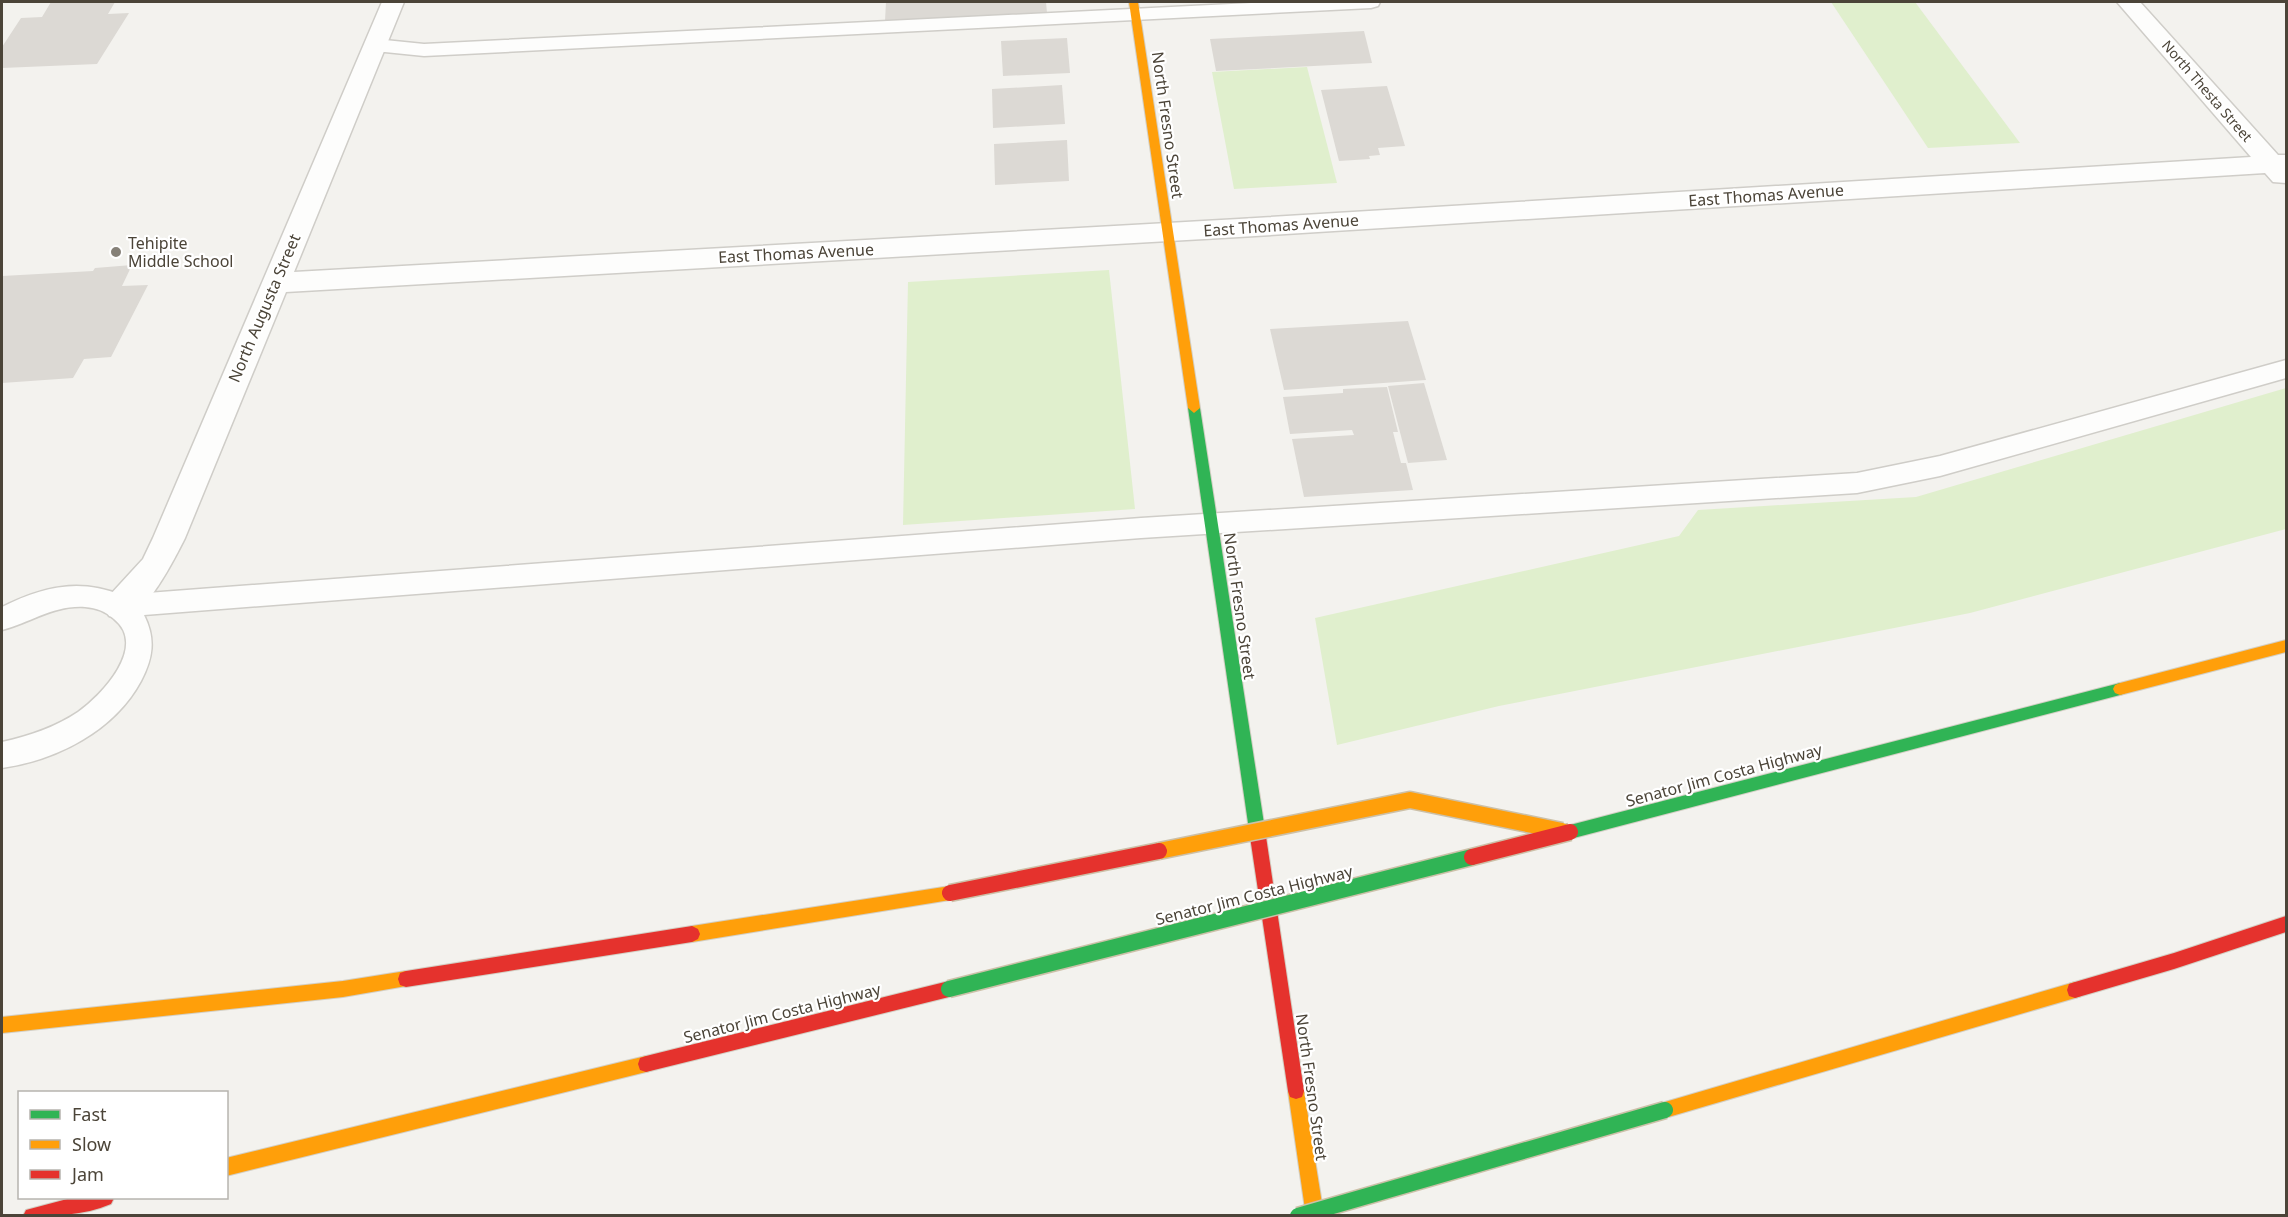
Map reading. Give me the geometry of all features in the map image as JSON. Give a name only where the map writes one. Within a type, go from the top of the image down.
[{"type":"main road","name":"North Fresno Street","points":[[1134,8],[1315,1215]]},
{"type":"main road","name":"Senator Jim Costa Highway","points":[[228,1167],[949,989],[1570,832],[2286,646]]},
{"type":"main road","points":[[2,1024],[343,989],[950,893],[1410,800],[1570,832]]},
{"type":"main road","points":[[1298,1215],[2174,961],[2286,924]]},
{"type":"main road","points":[[32,1215],[97,1199]]},
{"type":"street","name":"North Augusta Street","points":[[121,606],[154,568],[169,538],[393,2]]},
{"type":"street","name":"North Thesta Street","points":[[2128,2],[2281,169]]},
{"type":"street","name":"East Thomas Avenue","points":[[275,283],[2281,169]]},
{"type":"lane","points":[[375,45],[424,50],[1134,8],[1371,2]]},
{"type":"lane","points":[[2,619],[35,604],[69,596],[98,597],[121,606],[1211,524],[1857,483],[1940,466],[2286,369]]},
{"type":"lane","points":[[2,755],[24,752],[58,740],[90,720],[116,695],[133,669],[139,644],[135,622],[121,606]]},
{"type":"green space","points":[[1831,2],[1915,2],[2020,143],[1928,148]]},
{"type":"green space","points":[[1307,67],[1337,183],[1234,189],[1212,72]]},
{"type":"green space","points":[[1109,270],[1135,509],[903,525],[908,282]]},
{"type":"green space","points":[[2286,388],[2286,529],[1970,613],[1499,706],[1337,745],[1315,618],[1679,536],[1698,510],[1916,497]]},
{"type":"building","points":[[51,2],[115,2],[108,14],[129,13],[97,64],[2,68],[2,47],[21,18],[42,17]]},
{"type":"building","points":[[886,2],[1046,2],[1047,13],[885,21]]},
{"type":"building","points":[[1364,31],[1372,63],[1216,71],[1210,39]]},
{"type":"building","points":[[1067,38],[1070,73],[1003,76],[1001,41]]},
{"type":"building","points":[[1062,85],[1065,124],[993,128],[992,89]]},
{"type":"building","points":[[1387,86],[1405,146],[1378,148],[1380,155],[1369,156],[1370,159],[1339,161],[1321,90]]},
{"type":"building","points":[[1067,140],[1069,181],[995,185],[994,144]]},
{"type":"building","points":[[132,265],[122,286],[148,285],[111,357],[84,359],[73,378],[2,383],[2,276],[93,271],[95,268]]},
{"type":"building","points":[[1408,321],[1426,380],[1284,390],[1270,329]]},
{"type":"building","points":[[1424,383],[1447,460],[1408,463],[1388,386]]},
{"type":"building","points":[[1387,387],[1398,432],[1393,432],[1401,463],[1406,463],[1413,490],[1304,497],[1292,439],[1354,435],[1352,430],[1290,434],[1283,397],[1343,393],[1343,389]]},
{"type":"traffic: fast","points":[[1194,408],[1257,830]]},
{"type":"traffic: fast","points":[[1570,832],[2120,689]]},
{"type":"traffic: fast","points":[[949,989],[1472,857]]},
{"type":"traffic: fast","points":[[1298,1216],[1665,1110]]},
{"type":"traffic: slow","points":[[1133,2],[1194,408]]},
{"type":"traffic: slow","points":[[2120,689],[2286,646]]},
{"type":"traffic: slow","points":[[1159,851],[1410,800],[1562,831]]},
{"type":"traffic: slow","points":[[692,934],[950,893]]},
{"type":"traffic: slow","points":[[2,1025],[343,989],[406,979]]},
{"type":"traffic: slow","points":[[1665,1110],[2075,990]]},
{"type":"traffic: slow","points":[[228,1167],[646,1064]]},
{"type":"traffic: slow","points":[[1296,1091],[1315,1216]]},
{"type":"traffic: jam","points":[[1257,830],[1296,1091]]},
{"type":"traffic: jam","points":[[1472,857],[1570,832]]},
{"type":"traffic: jam","points":[[950,893],[1159,851]]},
{"type":"traffic: jam","points":[[2075,990],[2174,961],[2286,924]]},
{"type":"traffic: jam","points":[[406,979],[692,934]]},
{"type":"traffic: jam","points":[[646,1064],[949,989]]},
{"type":"traffic: jam","points":[[32,1216],[101,1199]]},
{"type":"place","name":"Tehipite Middle School","points":[[116,252]]}]
